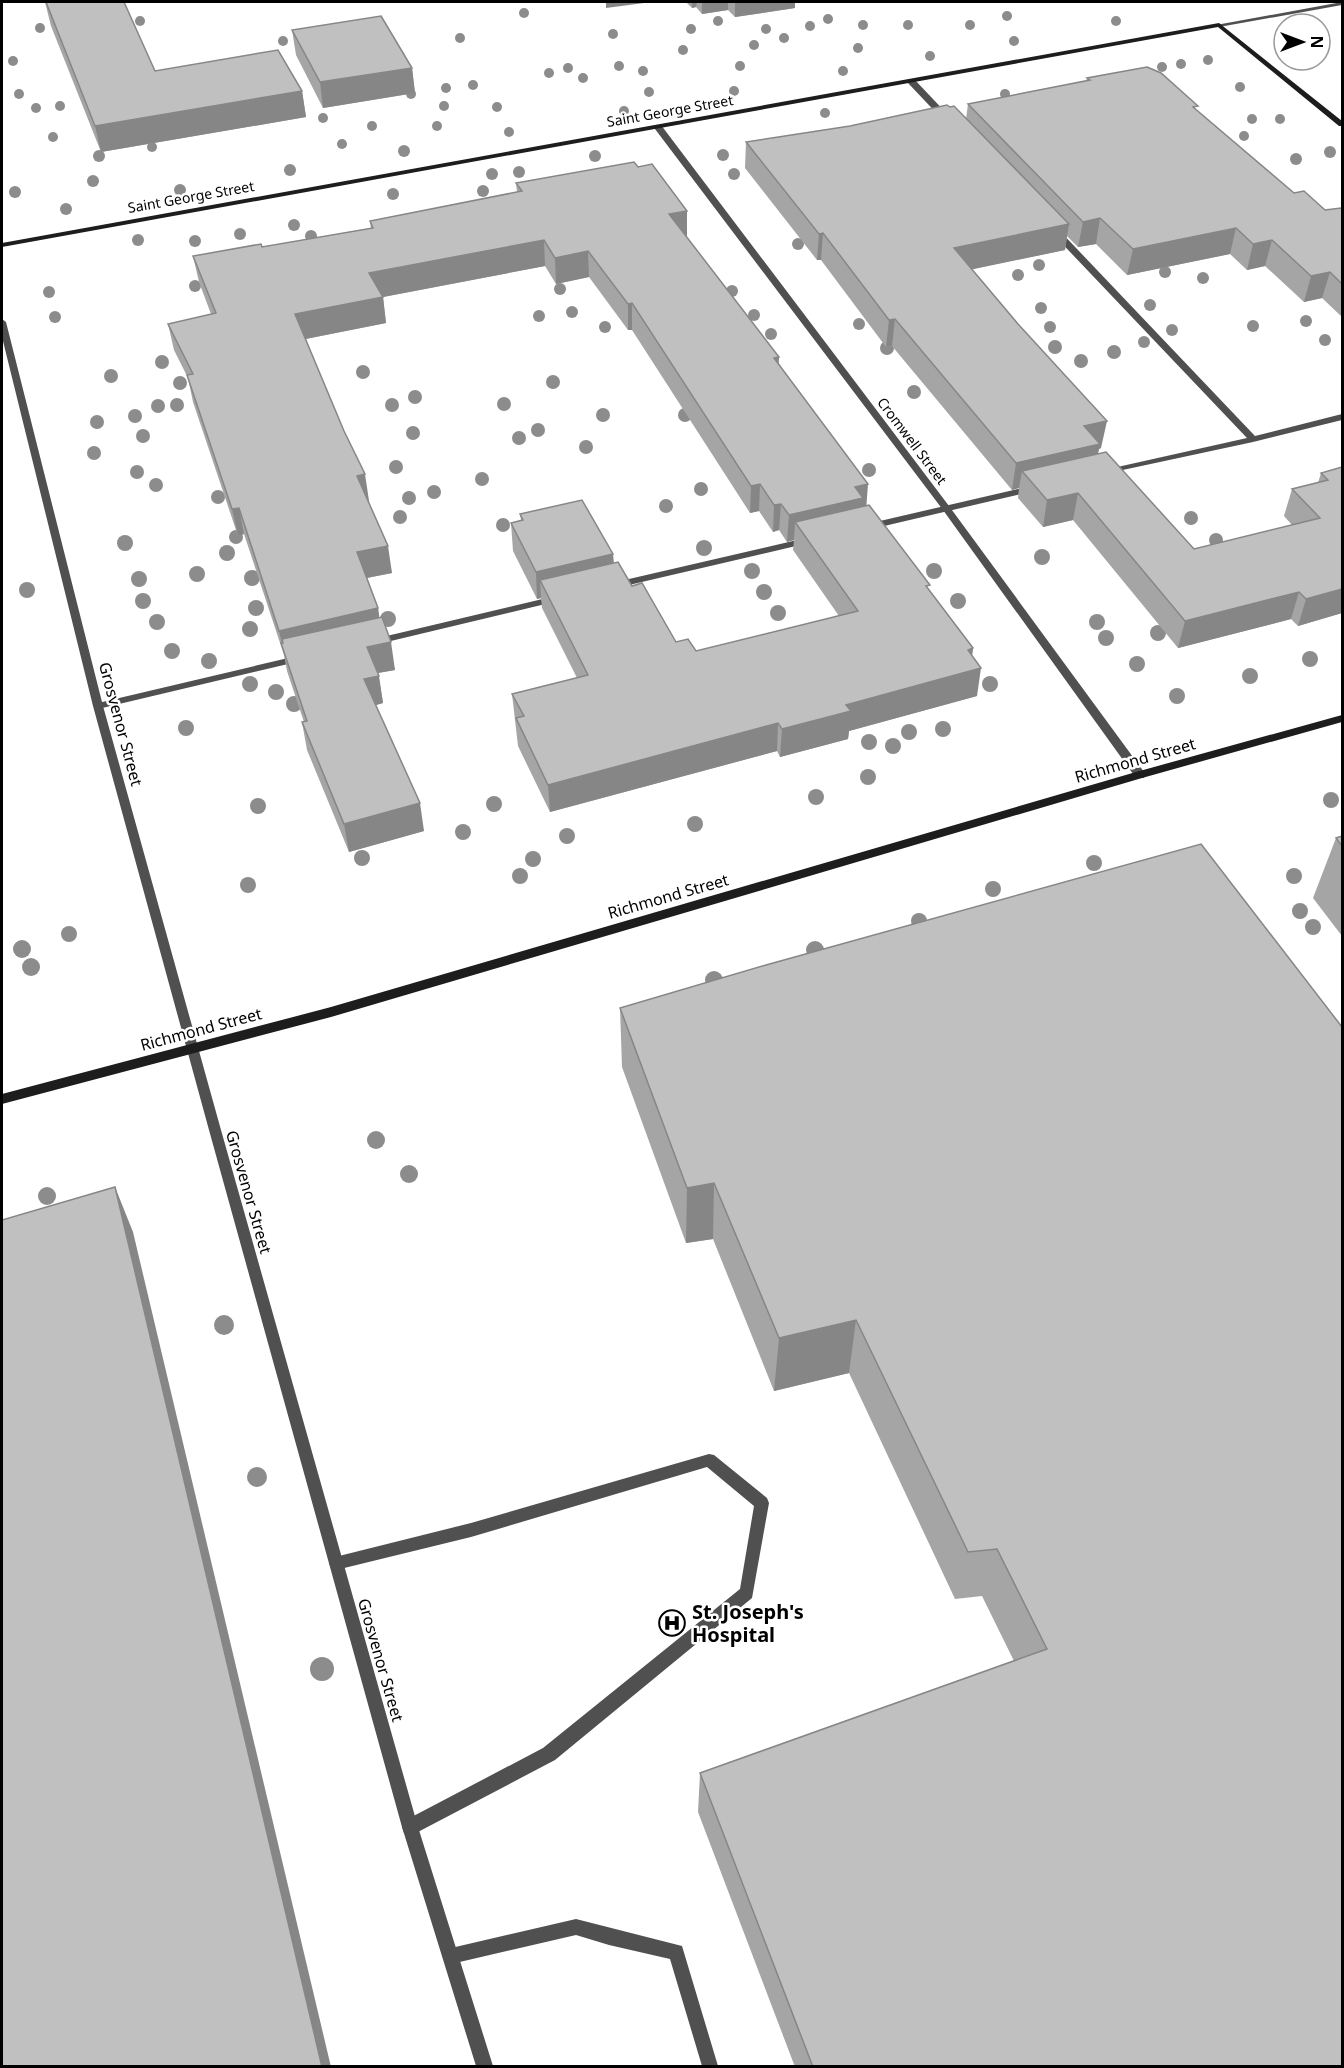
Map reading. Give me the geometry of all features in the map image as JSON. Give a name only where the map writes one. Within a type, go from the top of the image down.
[{"type":"street","name":"Saint George Street","points":[[2,245],[1342,3]]},
{"type":"street","points":[[1219,25],[1342,124]]},
{"type":"street","points":[[911,81],[955,127]]},
{"type":"street","name":"Cromwell Street","points":[[658,127],[945,508],[1140,775]]},
{"type":"street","points":[[1046,222],[1253,439]]},
{"type":"street","name":"Grosvenor Street","points":[[2,322],[98,706],[411,1827],[485,2067]]},
{"type":"street","points":[[1095,475],[1342,417]]},
{"type":"street","points":[[855,530],[1049,485]]},
{"type":"street","points":[[610,586],[820,538]]},
{"type":"street","points":[[366,643],[564,597]]},
{"type":"street","points":[[98,706],[308,657]]},
{"type":"street","name":"Richmond Street","points":[[2,1099],[352,1005],[1140,775],[1342,719]]},
{"type":"street","points":[[336,1563],[471,1530],[709,1460],[762,1503],[747,1593],[549,1754],[411,1827]]},
{"type":"street","points":[[451,1956],[576,1927],[676,1952],[710,2067]]},
{"type":"building","points":[[46,2],[124,2],[155,71],[278,50],[302,91],[95,126]]},
{"type":"building","points":[[381,16],[412,68],[320,82],[292,30]]},
{"type":"building","points":[[1147,67],[1161,73],[1198,106],[1193,107],[1294,193],[1304,191],[1325,210],[1342,209],[1342,284],[1330,272],[1311,276],[1272,240],[1253,244],[1236,228],[1133,249],[1100,218],[1083,222],[968,104]]},
{"type":"building","points":[[947,105],[954,106],[1069,224],[954,248],[1018,324],[1107,421],[1084,426],[1100,444],[1016,463],[895,319],[889,320],[823,233],[819,234],[746,142],[850,126]]},
{"type":"building","points":[[634,162],[638,167],[652,164],[687,211],[669,214],[779,357],[774,358],[868,484],[855,487],[863,498],[789,515],[781,504],[774,505],[760,484],[751,486],[632,303],[628,304],[588,251],[555,258],[544,240],[369,273],[383,297],[295,314],[344,431],[365,474],[357,476],[388,546],[357,552],[378,608],[279,631],[239,508],[232,509],[187,375],[193,374],[168,324],[216,313],[193,256],[373,228],[370,221],[522,191],[516,183]]},
{"type":"building","points":[[1106,452],[1194,549],[1320,518],[1292,489],[1328,480],[1321,473],[1342,467],[1342,589],[1306,599],[1299,592],[1185,621],[1078,493],[1047,500],[1022,471]]},
{"type":"building","points":[[582,500],[613,554],[536,572],[511,523],[523,520],[520,514]]},
{"type":"building","points":[[869,505],[930,585],[926,586],[973,648],[968,650],[981,668],[846,705],[851,711],[782,729],[778,723],[548,785],[516,718],[524,716],[512,694],[588,675],[540,580],[618,562],[632,586],[642,583],[676,642],[688,639],[696,651],[858,611],[795,522]]},
{"type":"building","points":[[382,617],[391,642],[367,647],[379,676],[364,679],[420,803],[344,824],[302,722],[307,721],[281,643],[283,643],[282,639]]},
{"type":"building","points":[[1342,836],[1342,846],[1336,838]]},
{"type":"building","points":[[1201,844],[1342,1027],[1342,2067],[813,2067],[700,1773],[1047,1649],[997,1549],[968,1552],[856,1320],[779,1338],[714,1183],[687,1188],[620,1008]]},
{"type":"building","points":[[115,1187],[322,2067],[2,2067],[2,1220]]},
{"type":"place","name":"St. Joseph's Hospital","points":[[672,1623]]}]
